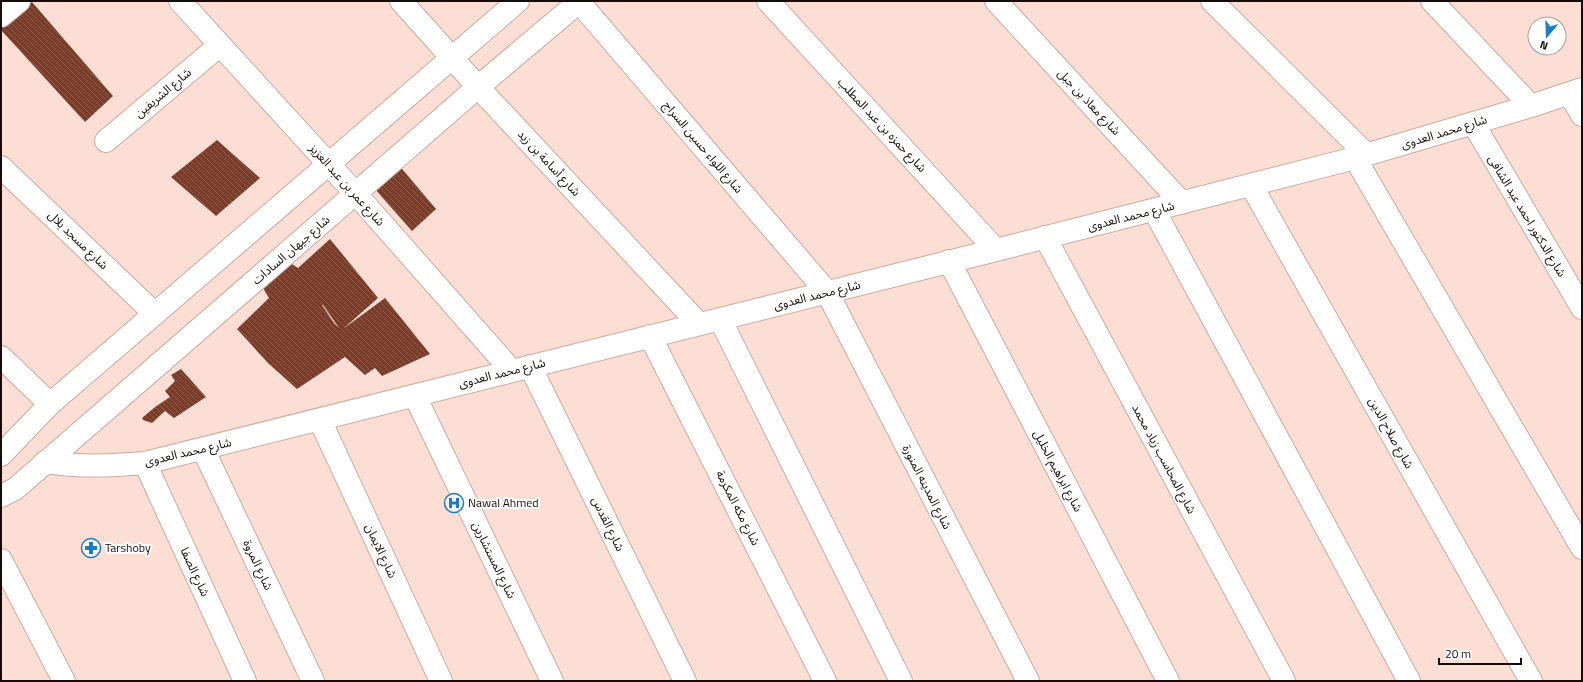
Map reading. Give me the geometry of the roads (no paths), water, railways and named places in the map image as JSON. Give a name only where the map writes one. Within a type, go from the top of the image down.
[{"type":"street","points":[[1,16],[19,1]]},
{"type":"street","name":"شارع عمر بن عبد العزيز","points":[[180,1],[328,164],[521,369]]},
{"type":"street","name":"شارع أسامة بن زيد","points":[[401,1],[478,87],[709,321],[901,681]]},
{"type":"street","points":[[1,455],[50,404],[518,1]]},
{"type":"street","name":"شارع جيهان السادات","points":[[1,496],[15,489],[579,1]]},
{"type":"street","name":"شارع اللواء حسين السراج","points":[[579,1],[827,292]]},
{"type":"street","name":"شارع حمزه بن عبد المطلب","points":[[768,1],[996,250]]},
{"type":"street","name":"شارع معاذ بن جبل","points":[[996,1],[1182,203]]},
{"type":"street","points":[[1212,1],[1361,156],[1582,548]]},
{"type":"street","points":[[1432,1],[1531,106]]},
{"type":"street","name":"شارع الشريفين","points":[[106,141],[220,45]]},
{"type":"street","points":[[1575,91],[1582,115]]},
{"type":"street","name":"شارع محمد العدوى","points":[[45,462],[73,466],[145,463],[1182,203],[1361,156],[1531,106],[1575,91]]},
{"type":"street","name":"شارع الدكتور احمد عبد الشافى","points":[[1473,123],[1582,308]]},
{"type":"street","name":"شارع مسجد بلال","points":[[1,167],[155,314]]},
{"type":"street","name":"شارع صلاح الدين","points":[[1251,185],[1530,681]]},
{"type":"street","points":[[1154,210],[1409,681]]},
{"type":"street","name":"شارع المحاسب زياد محمد","points":[[1045,237],[1284,681]]},
{"type":"street","name":"شارع ابراهيم الخليل","points":[[949,261],[1168,681]]},
{"type":"street","name":"شارع المدينه المنورة","points":[[827,292],[1028,681]]},
{"type":"street","name":"شارع مكه المكرمة","points":[[650,336],[825,681]]},
{"type":"street","points":[[1,357],[50,404]]},
{"type":"street","name":"شارع القدس","points":[[521,369],[685,681]]},
{"type":"street","name":"شارع المستشارين","points":[[415,396],[552,681]]},
{"type":"street","name":"شارع الايمان","points":[[320,420],[441,681]]},
{"type":"street","name":"شارع المروة","points":[[203,448],[313,681]]},
{"type":"street","name":"شارع الصفا","points":[[145,463],[245,681]]},
{"type":"street","points":[[1,560],[64,681]]},
{"type":"place","name":"Nawal Ahmed","points":[[454,503]]},
{"type":"place","name":"Tarshoby","points":[[91,548]]}]
